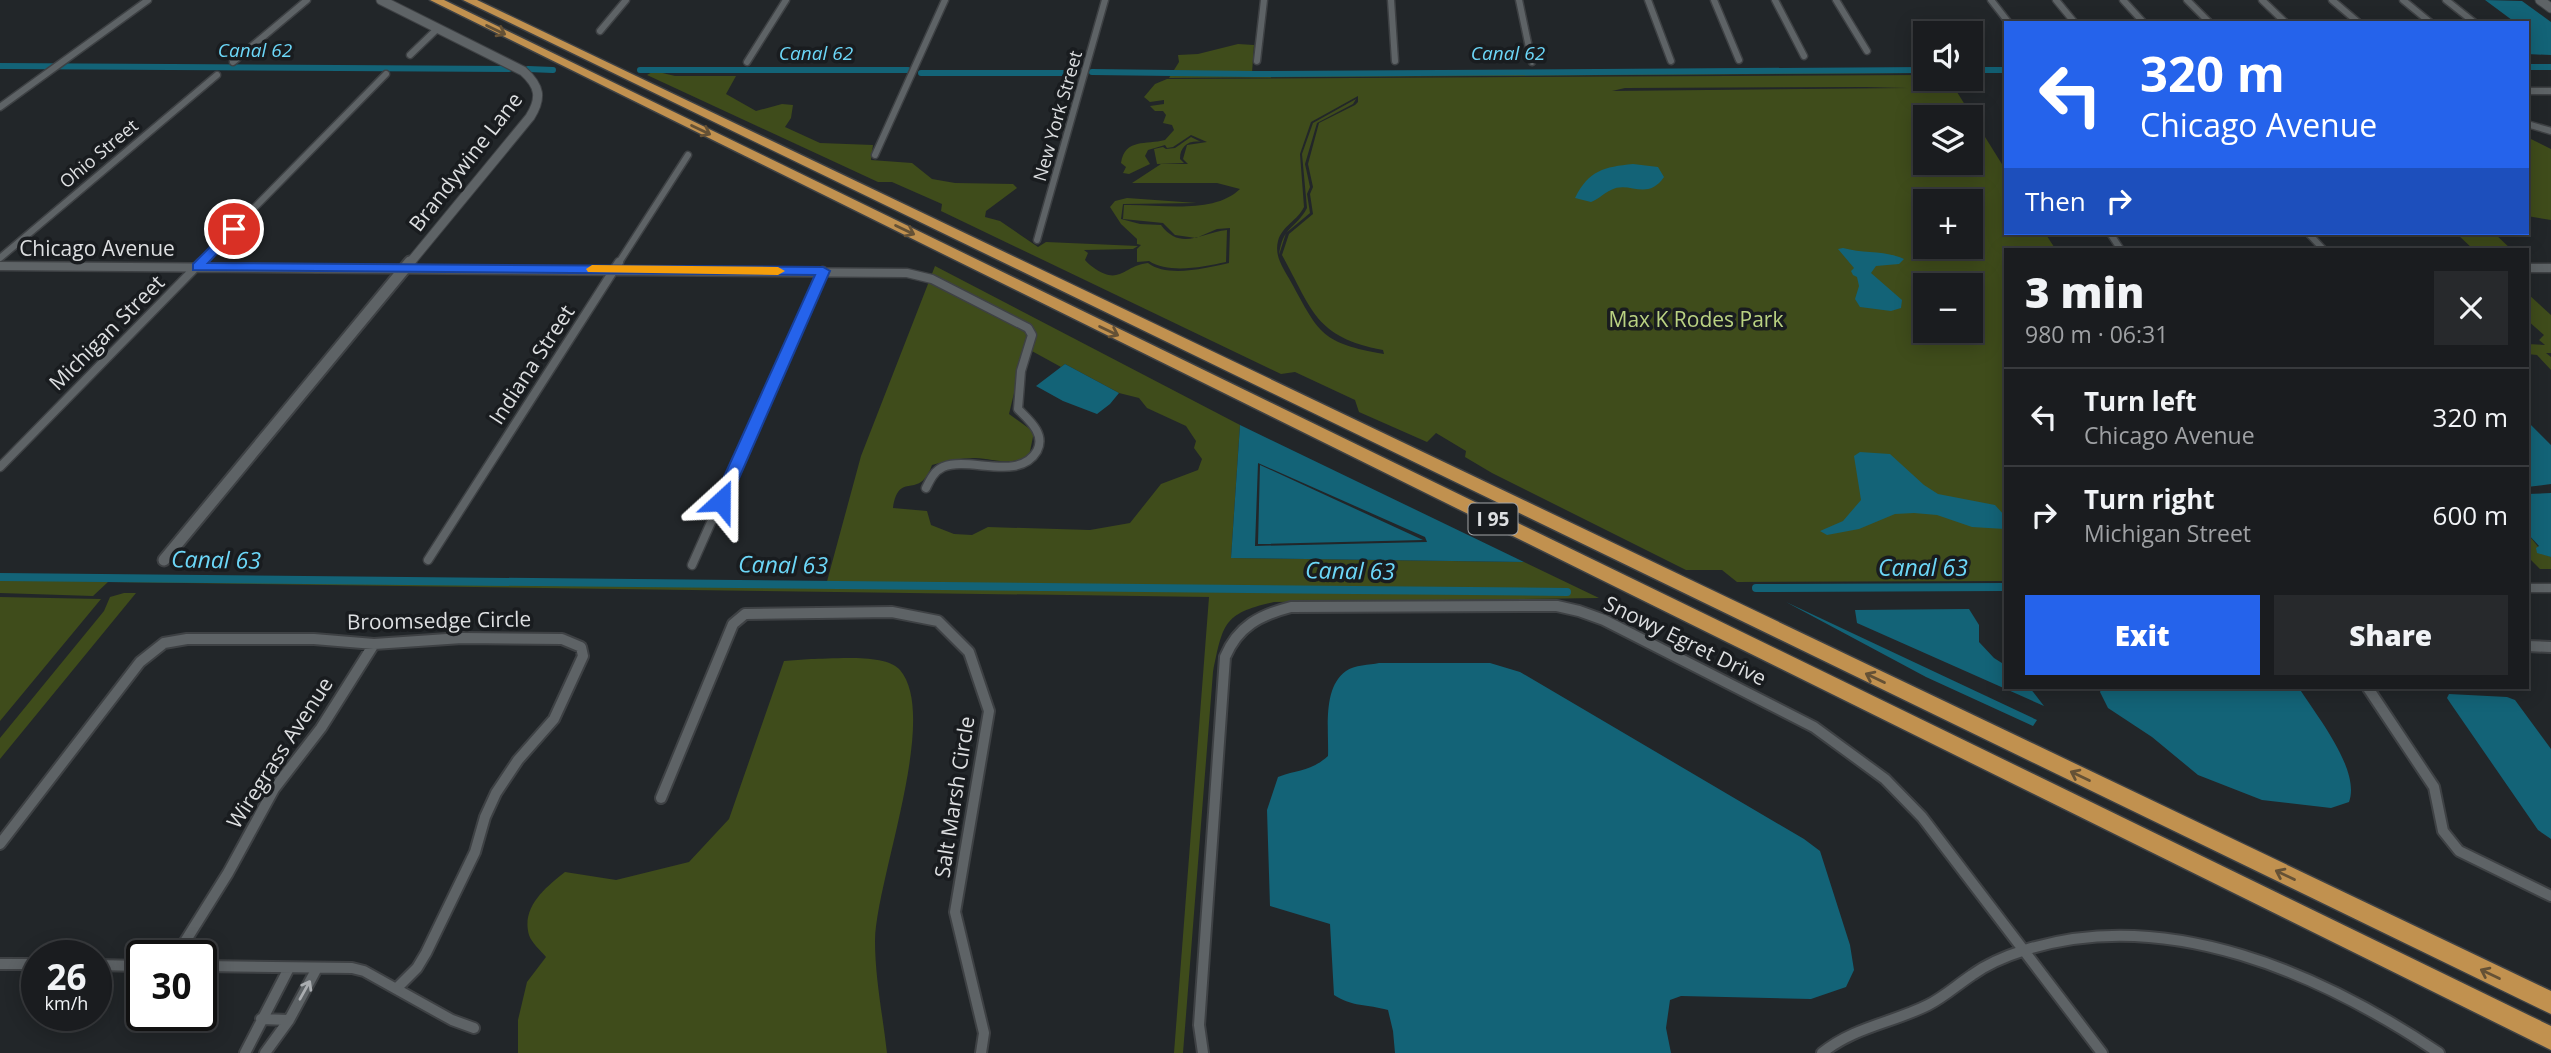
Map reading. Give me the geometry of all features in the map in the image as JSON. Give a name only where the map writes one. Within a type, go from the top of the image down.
[{"type":"highway","name":"I 95","points":[[435,0],[2551,1038]]},
{"type":"highway","name":"I 95","points":[[468,0],[2551,1003]]},
{"type":"street","points":[[0,107],[148,0]]},
{"type":"street","points":[[233,62],[307,0]]},
{"type":"street","name":"Brandywine Lane","points":[[164,560],[530,117],[540,99],[539,89],[533,79],[523,71],[381,0]]},
{"type":"street","points":[[600,32],[626,0]]},
{"type":"street","points":[[747,62],[786,0]]},
{"type":"street","points":[[875,155],[945,0]]},
{"type":"street","name":"New York Street","points":[[1037,240],[1105,0]]},
{"type":"street","points":[[1256,61],[1264,0]]},
{"type":"street","points":[[1391,0],[1395,61]]},
{"type":"street","points":[[1519,0],[1532,62]]},
{"type":"street","points":[[1648,0],[1671,61]]},
{"type":"street","points":[[1714,0],[1739,60]]},
{"type":"street","points":[[1774,0],[1804,56]]},
{"type":"street","points":[[1836,0],[1867,51]]},
{"type":"street","points":[[1992,0],[2008,21]]},
{"type":"street","points":[[2056,0],[2073,21]]},
{"type":"street","points":[[2123,0],[2142,21]]},
{"type":"street","points":[[2187,0],[2208,21]]},
{"type":"street","points":[[2262,0],[2284,21]]},
{"type":"street","points":[[2332,0],[2357,21]]},
{"type":"street","points":[[2403,0],[2429,21]]},
{"type":"street","points":[[2446,0],[2473,21]]},
{"type":"street","points":[[2540,0],[2551,8]]},
{"type":"street","points":[[410,55],[437,29]]},
{"type":"street","name":"Michigan Street","points":[[0,467],[386,74]]},
{"type":"street","name":"Ohio Street","points":[[0,258],[217,75]]},
{"type":"street","points":[[2529,91],[2551,91]]},
{"type":"street","points":[[2529,125],[2551,131]]},
{"type":"street","name":"Indiana Street","points":[[428,559],[688,155]]},
{"type":"street","points":[[2310,235],[2322,248]]},
{"type":"street","name":"Chicago Avenue","points":[[0,266],[823,271],[906,273],[932,279],[1028,328],[1032,335],[1022,359],[1017,390],[1018,409],[1038,430],[1040,438],[1033,457],[1023,464],[952,465],[940,468],[926,488]]},
{"type":"street","points":[[2529,268],[2551,268]]},
{"type":"street","points":[[692,565],[823,271]]},
{"type":"street","points":[[2529,588],[2551,588]]},
{"type":"street","name":"Snowy Egret Drive","points":[[1203,1053],[1199,1025],[1225,657],[1230,644],[1248,622],[1266,613],[1291,607],[1557,606],[1604,620],[1814,727],[1885,779],[1922,817],[2102,1053]]},
{"type":"street","name":"Salt Marsh Circle","points":[[662,799],[733,624],[745,614],[892,612],[938,621],[969,652],[989,711],[956,912],[984,1032],[981,1053]]},
{"type":"street","name":"Broomsedge Circle","points":[[0,844],[140,662],[164,643],[187,639],[289,639],[374,645],[462,638],[562,639],[581,647],[583,656],[554,719],[518,760],[496,793],[485,817],[475,852],[426,953],[417,968],[397,988]]},
{"type":"street","name":"Wiregrass Avenue","points":[[186,940],[228,873],[274,789],[321,728],[374,645]]},
{"type":"street","points":[[2529,646],[2547,647],[2551,657]]},
{"type":"street","points":[[2369,689],[2434,787],[2443,831],[2459,851],[2551,896]]},
{"type":"street","points":[[1822,1053],[1842,1038],[1929,1004],[1979,971],[2026,950],[2072,940],[2113,937],[2165,938],[2253,958],[2319,984],[2384,1016],[2439,1053]]},
{"type":"street","points":[[0,964],[21,964]]},
{"type":"street","points":[[217,966],[364,971],[452,1020],[474,1028]]},
{"type":"street","points":[[245,1053],[289,968]]},
{"type":"street","points":[[265,1053],[289,1020],[317,968]]},
{"type":"street","points":[[261,1019],[289,1020]]},
{"type":"green space","points":[[1238,44],[1254,45],[1252,73],[1913,69],[1913,73],[1169,78],[1179,62],[1178,55],[1198,54]]},
{"type":"green space","name":"Max K Rodes Park","points":[[654,71],[675,76],[736,76],[726,94],[756,111],[782,104],[793,105],[791,118],[785,127],[820,143],[873,145],[871,160],[912,163],[932,179],[955,183],[1013,184],[1017,188],[986,211],[985,217],[1000,221],[1038,247],[1046,242],[1138,246],[1133,249],[1084,250],[1088,253],[1085,260],[1108,275],[1120,274],[1137,265],[1148,263],[1156,268],[1176,271],[1229,263],[1230,228],[1217,229],[1196,238],[1175,235],[1163,223],[1123,219],[1124,205],[1201,205],[1229,197],[1240,189],[1217,183],[1132,183],[1161,164],[1188,164],[1183,159],[1187,145],[1207,142],[1191,135],[1173,147],[1167,148],[1165,145],[1148,150],[1145,156],[1150,164],[1129,174],[1123,173],[1126,167],[1121,163],[1127,150],[1137,144],[1165,140],[1174,130],[1172,125],[1163,123],[1166,115],[1163,111],[1155,111],[1150,106],[1164,104],[1164,100],[1150,102],[1144,97],[1155,84],[1167,79],[1913,75],[1913,91],[1956,91],[1965,105],[1913,105],[1913,175],[1983,175],[1983,134],[2004,167],[2004,235],[2046,235],[2055,248],[2004,248],[2004,581],[1737,582],[1722,570],[1686,570],[1492,473],[1465,457],[1466,451],[1436,433],[1427,442],[1359,412],[1355,400],[1295,372],[1281,374],[941,211],[942,204],[892,182],[878,182],[647,75]],"holes":[[[1625,88],[1908,88],[1612,91]],[[1358,96],[1355,105],[1319,123],[1308,164],[1313,187],[1310,194],[1313,214],[1289,234],[1282,255],[1310,306],[1329,329],[1343,338],[1383,350],[1384,354],[1347,346],[1325,334],[1309,314],[1280,263],[1277,252],[1280,236],[1304,207],[1300,154],[1311,122]]]},
{"type":"green space","points":[[1356,99],[1353,104],[1317,123],[1305,164],[1310,187],[1307,194],[1310,213],[1287,232],[1307,208],[1302,154],[1313,123]]},
{"type":"green space","points":[[1191,137],[1201,142],[1189,143],[1183,147],[1180,159],[1184,163],[1157,164],[1154,149],[1175,148]]},
{"type":"green space","points":[[2529,138],[2551,149],[2551,220],[2529,216]]},
{"type":"green space","points":[[1127,198],[1197,203],[1123,204],[1121,219],[1140,224],[1161,225],[1169,233],[1184,239],[1227,230],[1226,262],[1176,268],[1149,261],[1137,262],[1137,249],[1141,245],[1137,244],[1137,239],[1121,224],[1110,207],[1115,201]]},
{"type":"green space","points":[[2458,235],[2496,235],[2510,248],[2472,248]]},
{"type":"green space","points":[[935,266],[1240,425],[1231,558],[1524,562],[1599,598],[1274,602],[1244,611],[1228,623],[1223,632],[1213,672],[1183,1053],[1174,1053],[1209,597],[108,582],[93,596],[0,593],[0,574],[826,585],[861,456]],"holes":[[[1030,350],[1061,367],[1065,364],[1119,393],[1139,398],[1147,408],[1186,426],[1196,441],[1194,448],[1202,459],[1198,470],[1161,484],[1130,523],[1090,530],[988,527],[972,535],[954,534],[931,525],[927,511],[893,508],[900,490],[921,482],[932,465],[975,458],[1009,461],[1029,456],[1034,432],[1009,414],[1015,389]]]},
{"type":"green space","points":[[2529,295],[2551,315],[2551,353],[2546,353],[2551,357],[2551,370],[2537,355],[2529,354],[2529,344],[2545,345],[2539,340],[2544,335],[2529,322]]},
{"type":"green space","points":[[2529,535],[2544,554],[2551,557],[2551,569],[2540,569],[2529,558]]},
{"type":"green space","points":[[136,593],[0,759],[0,738],[104,611],[110,597]]},
{"type":"green space","points":[[0,597],[101,599],[0,721]]},
{"type":"green space","points":[[858,658],[883,661],[900,670],[910,693],[913,723],[910,760],[878,913],[875,941],[887,1053],[518,1053],[518,1020],[527,982],[546,957],[529,935],[527,925],[537,899],[565,872],[616,880],[689,862],[729,819],[784,661]]},
{"type":"water","points":[[2485,0],[2522,1],[2551,22],[2551,55],[2529,54],[2529,21],[2513,21]]},
{"type":"water","points":[[1633,164],[1658,167],[1664,177],[1651,188],[1618,188],[1591,202],[1575,198],[1586,181],[1598,172]]},
{"type":"water","points":[[1838,249],[1889,254],[1904,259],[1899,264],[1876,266],[1871,273],[1902,300],[1901,308],[1891,311],[1860,307],[1855,299],[1859,286],[1857,277],[1851,271],[1854,268]]},
{"type":"water","points":[[1065,364],[1119,393],[1097,414],[1063,401],[1036,386]]},
{"type":"water","points":[[2529,423],[2551,445],[2551,484],[2529,487]]},
{"type":"water","points":[[1240,425],[1524,562],[1231,558]],"holes":[[[1258,463],[1425,537],[1427,542],[1255,546]]]},
{"type":"water","points":[[1860,452],[1890,454],[1938,494],[1995,505],[2004,515],[2004,529],[1972,527],[1937,515],[1914,513],[1895,514],[1859,529],[1827,535],[1820,531],[1843,521],[1861,500],[1854,456]]},
{"type":"water","points":[[1260,465],[1423,540],[1258,544]]},
{"type":"water","points":[[2551,493],[2551,557],[2537,553],[2536,548],[2539,546],[2529,535],[2529,494]]},
{"type":"water","points":[[1786,602],[2037,720],[2033,726],[1926,677]]},
{"type":"water","points":[[1969,609],[1979,625],[1979,642],[2004,664],[2004,688],[1857,623],[1855,610]]},
{"type":"water","points":[[1379,663],[1490,663],[1520,672],[1804,839],[1820,851],[1850,945],[1854,970],[1846,987],[1811,999],[1681,996],[1670,1000],[1666,1028],[1671,1053],[1395,1053],[1388,1010],[1353,1003],[1334,995],[1330,924],[1270,906],[1267,810],[1278,777],[1310,768],[1328,756],[1328,710],[1338,678],[1349,669]]},
{"type":"water","points":[[2006,689],[2031,689],[2044,706]]},
{"type":"water","points":[[2102,689],[2300,689],[2343,759],[2349,774],[2349,802],[2331,808],[2262,800],[2198,775],[2152,737],[2108,708],[2100,692]]},
{"type":"water","points":[[2449,694],[2507,697],[2515,700],[2551,749],[2551,839],[2538,830],[2447,698]]},
{"type":"waterway","name":"Canal 62","points":[[0,66],[509,69]]},
{"type":"waterway","name":"Canal 62","points":[[2529,67],[2551,67]]},
{"type":"waterway","name":"Canal 62","points":[[528,69],[553,70]]},
{"type":"waterway","name":"Canal 62","points":[[640,70],[908,70]]},
{"type":"waterway","name":"Canal 62","points":[[1092,72],[1253,74],[1913,70]]},
{"type":"waterway","name":"Canal 62","points":[[1983,70],[2004,70]]},
{"type":"waterway","name":"Canal 62","points":[[921,73],[1079,73]]},
{"type":"waterway","name":"Canal 63","points":[[0,577],[1567,592]]},
{"type":"waterway","name":"Canal 63","points":[[1756,588],[2004,587]]},
{"type":"slow traffic","points":[[592,269],[778,271]]},
{"type":"route","points":[[234,229],[197,267],[823,271],[721,501]]}]
